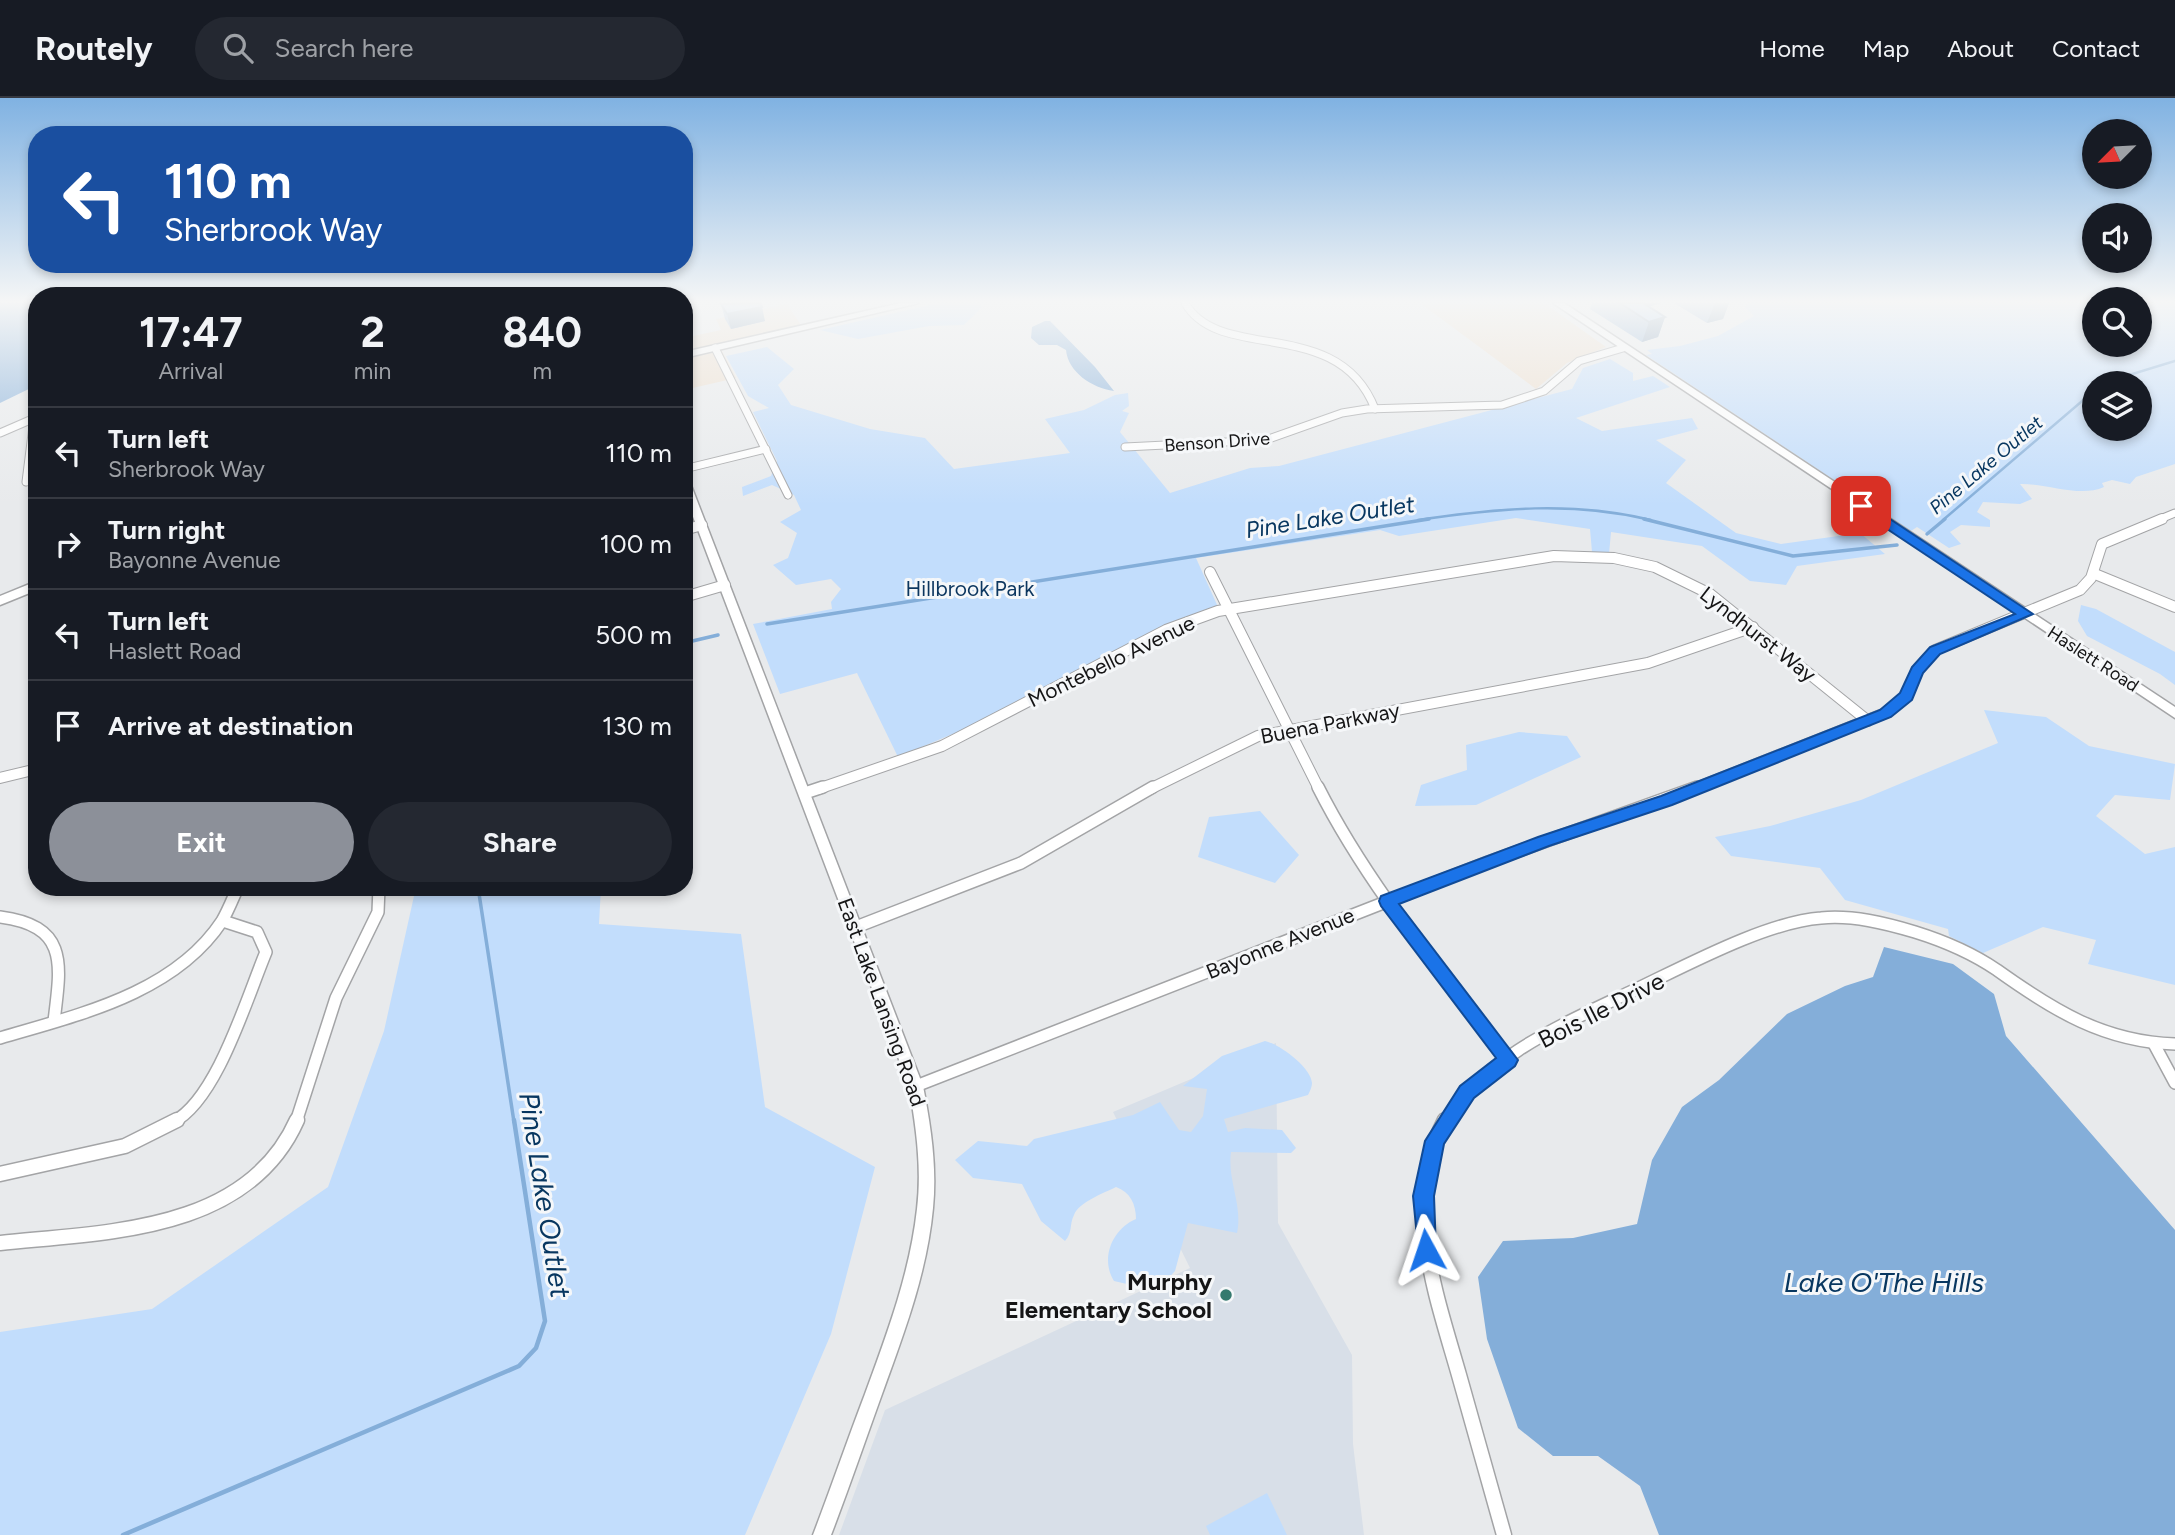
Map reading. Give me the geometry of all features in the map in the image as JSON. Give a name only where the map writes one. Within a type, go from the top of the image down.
[{"type":"main road","name":"Haslett Road","points":[[1656,370],[2175,713]]},
{"type":"main road","points":[[0,601],[28,589]]},
{"type":"street","points":[[726,370],[789,495]]},
{"type":"street","points":[[1347,370],[1363,384],[1375,409]]},
{"type":"street","name":"Benson Drive","points":[[1125,447],[1265,440],[1342,413],[1375,409],[1475,408],[1514,403],[1544,391],[1568,370]]},
{"type":"street","points":[[0,433],[28,421]]},
{"type":"street","points":[[693,467],[766,449]]},
{"type":"street","points":[[26,482],[28,469]]},
{"type":"street","name":"East Lake Lansing Road","points":[[693,502],[916,1086],[927,1140],[928,1176],[919,1263],[903,1316],[822,1535]]},
{"type":"street","points":[[2175,513],[2107,540],[2098,548],[2095,574],[2175,607]]},
{"type":"street","points":[[693,528],[702,525]]},
{"type":"street","name":"Montebello Avenue","points":[[805,793],[942,747],[1166,630],[1229,609],[1554,556],[1597,555]]},
{"type":"street","name":"Lyndhurst Way","points":[[1597,555],[1633,562],[1675,575],[1710,594],[1868,721]]},
{"type":"street","points":[[1210,572],[1342,835],[1387,901],[1508,1060]]},
{"type":"street","name":"Bayonne Avenue","points":[[916,1086],[1387,901],[1544,841],[1667,800],[1868,721],[1899,705],[1917,671],[1935,650],[2074,594],[2095,574]]},
{"type":"street","points":[[693,594],[726,585]]},
{"type":"street","name":"Buena Parkway","points":[[856,927],[1021,863],[1208,756],[1258,736],[1648,663],[1753,627]]},
{"type":"street","points":[[0,778],[28,771]]},
{"type":"street","points":[[0,1038],[150,985],[198,950],[223,921],[234,896]]},
{"type":"street","points":[[0,1243],[185,1217],[227,1198],[263,1170],[293,1130],[329,1014],[345,976],[380,913],[381,896]]},
{"type":"street","points":[[0,916],[25,920],[38,926],[49,936],[57,950],[60,978],[54,1021]]},
{"type":"street","name":"Bois Ile Drive","points":[[1504,1535],[1429,1270],[1423,1218],[1428,1163],[1445,1122],[1477,1081],[1508,1060],[1649,984],[1739,943],[1792,923],[1838,918],[1900,928],[1936,939],[1972,955],[2057,1012],[2112,1034],[2154,1044],[2175,1044]]},
{"type":"street","points":[[0,1174],[125,1146],[172,1125],[196,1104],[212,1082],[266,952],[260,933],[251,926],[223,921]]},
{"type":"street","points":[[2154,1044],[2175,1083]]},
{"type":"shaded area","points":[[693,370],[732,370],[736,378],[693,388]]},
{"type":"shaded area","points":[[1510,370],[1559,370],[1536,389]]},
{"type":"shaded area","name":"Murphy Elementary School","points":[[1276,1043],[1278,1223],[1352,1355],[1353,1444],[1364,1535],[839,1535],[885,1410],[1190,1268],[1113,1112]]},
{"type":"green space","name":"Hillbrook Park","points":[[734,370],[793,370],[778,385],[791,405],[870,429],[925,438],[954,469],[1070,453],[1045,419],[1084,410],[1115,395],[1128,393],[1129,406],[1122,411],[1129,413],[1120,432],[1170,493],[1250,468],[1279,466],[1572,389],[1582,370],[1628,370],[1633,373],[1633,381],[1653,376],[1670,387],[1576,418],[1602,431],[1692,418],[1698,429],[1656,440],[1686,460],[1666,483],[1736,533],[1781,544],[1860,533],[1885,554],[1797,566],[1786,585],[1750,581],[1702,546],[1611,532],[1609,554],[1592,552],[1590,529],[1516,518],[1399,536],[1380,530],[1196,558],[1218,607],[1158,628],[962,730],[898,757],[857,673],[780,694],[753,624],[832,609],[831,602],[841,589],[831,579],[796,585],[773,565],[788,558],[797,533],[780,522],[801,510],[794,495],[772,485],[743,496],[742,487],[771,476],[777,461],[753,412],[769,408],[748,396]]},
{"type":"green space","points":[[1669,370],[2175,370],[2175,464],[2136,477],[2130,484],[2112,480],[2102,483],[2104,487],[2094,490],[2074,491],[2020,484],[2032,499],[2020,504],[1983,502],[1977,512],[1990,520],[1990,527],[1961,525],[1950,532],[1961,544],[1949,548],[1917,527],[1911,531]]},
{"type":"green space","points":[[2081,605],[2096,609],[2175,652],[2175,685],[2160,674],[2087,636],[2078,621]]},
{"type":"green space","points":[[1984,710],[2046,717],[2089,746],[2175,764],[2170,800],[2115,795],[2096,816],[2145,854],[2175,847],[2175,985],[2088,964],[2096,940],[2043,927],[1983,953],[1949,936],[1948,929],[1845,900],[1820,868],[1731,856],[1715,837],[1770,826],[1861,800],[1998,743]]},
{"type":"green space","points":[[1519,732],[1567,736],[1581,757],[1476,805],[1415,806],[1421,785],[1467,770],[1466,745]]},
{"type":"green space","points":[[1260,811],[1299,855],[1275,883],[1198,857],[1209,817]]},
{"type":"green space","points":[[414,896],[601,896],[599,924],[741,934],[765,1107],[875,1167],[831,1334],[745,1535],[0,1535],[0,1332],[152,1309],[328,1187],[384,1031]]},
{"type":"green space","points":[[1265,1041],[1286,1051],[1306,1070],[1312,1083],[1308,1095],[1224,1119],[1228,1132],[1245,1128],[1282,1130],[1296,1148],[1291,1153],[1231,1152],[1231,1173],[1238,1212],[1237,1233],[1188,1223],[1175,1271],[1157,1291],[1114,1281],[1110,1272],[1108,1254],[1115,1237],[1136,1219],[1131,1199],[1121,1189],[1116,1187],[1081,1206],[1074,1215],[1065,1241],[1041,1221],[1022,1184],[973,1178],[955,1160],[978,1141],[1027,1146],[1034,1139],[1133,1115],[1160,1102],[1179,1130],[1191,1132],[1203,1116],[1207,1089],[1183,1086],[1222,1056]]},
{"type":"green space","points":[[1267,1493],[1287,1535],[1210,1535],[1206,1526]]},
{"type":"water","points":[[0,370],[28,370],[28,389],[0,403]]},
{"type":"water","points":[[1075,370],[1097,370],[1114,391],[1090,383]]},
{"type":"water","name":"Lake O'The Hills","points":[[1884,947],[1953,964],[1994,994],[2006,1036],[2175,1230],[2175,1535],[1659,1535],[1640,1486],[1598,1456],[1553,1456],[1518,1428],[1487,1339],[1478,1277],[1503,1241],[1573,1238],[1637,1224],[1652,1160],[1682,1107],[1719,1080],[1787,1014],[1845,986],[1873,977]]},
{"type":"waterway","name":"Pine Lake Outlet","points":[[1943,520],[2082,401]]},
{"type":"waterway","name":"Pine Lake Outlet","points":[[1418,520],[1535,508],[1593,510],[1651,520]]},
{"type":"waterway","name":"Pine Lake Outlet","points":[[767,624],[1429,519]]},
{"type":"waterway","name":"Pine Lake Outlet","points":[[1644,519],[1793,556],[1897,545]]},
{"type":"waterway","name":"Pine Lake Outlet","points":[[1927,534],[1945,519]]},
{"type":"waterway","name":"Pine Lake Outlet","points":[[693,641],[718,635]]},
{"type":"waterway","name":"Pine Lake Outlet","points":[[479,896],[514,1122]]},
{"type":"waterway","name":"Pine Lake Outlet","points":[[123,1535],[519,1366],[536,1348],[545,1321],[514,1120]]},
{"type":"place","name":"Murphy Elementary School","points":[[1226,1295]]},
{"type":"route","points":[[1426,1250],[1423,1196],[1428,1163],[1435,1141],[1457,1103],[1477,1081],[1508,1060],[1387,901],[1544,841],[1667,800],[1868,721],[1899,705],[1924,660],[1935,650],[2026,614],[1861,506]]}]
